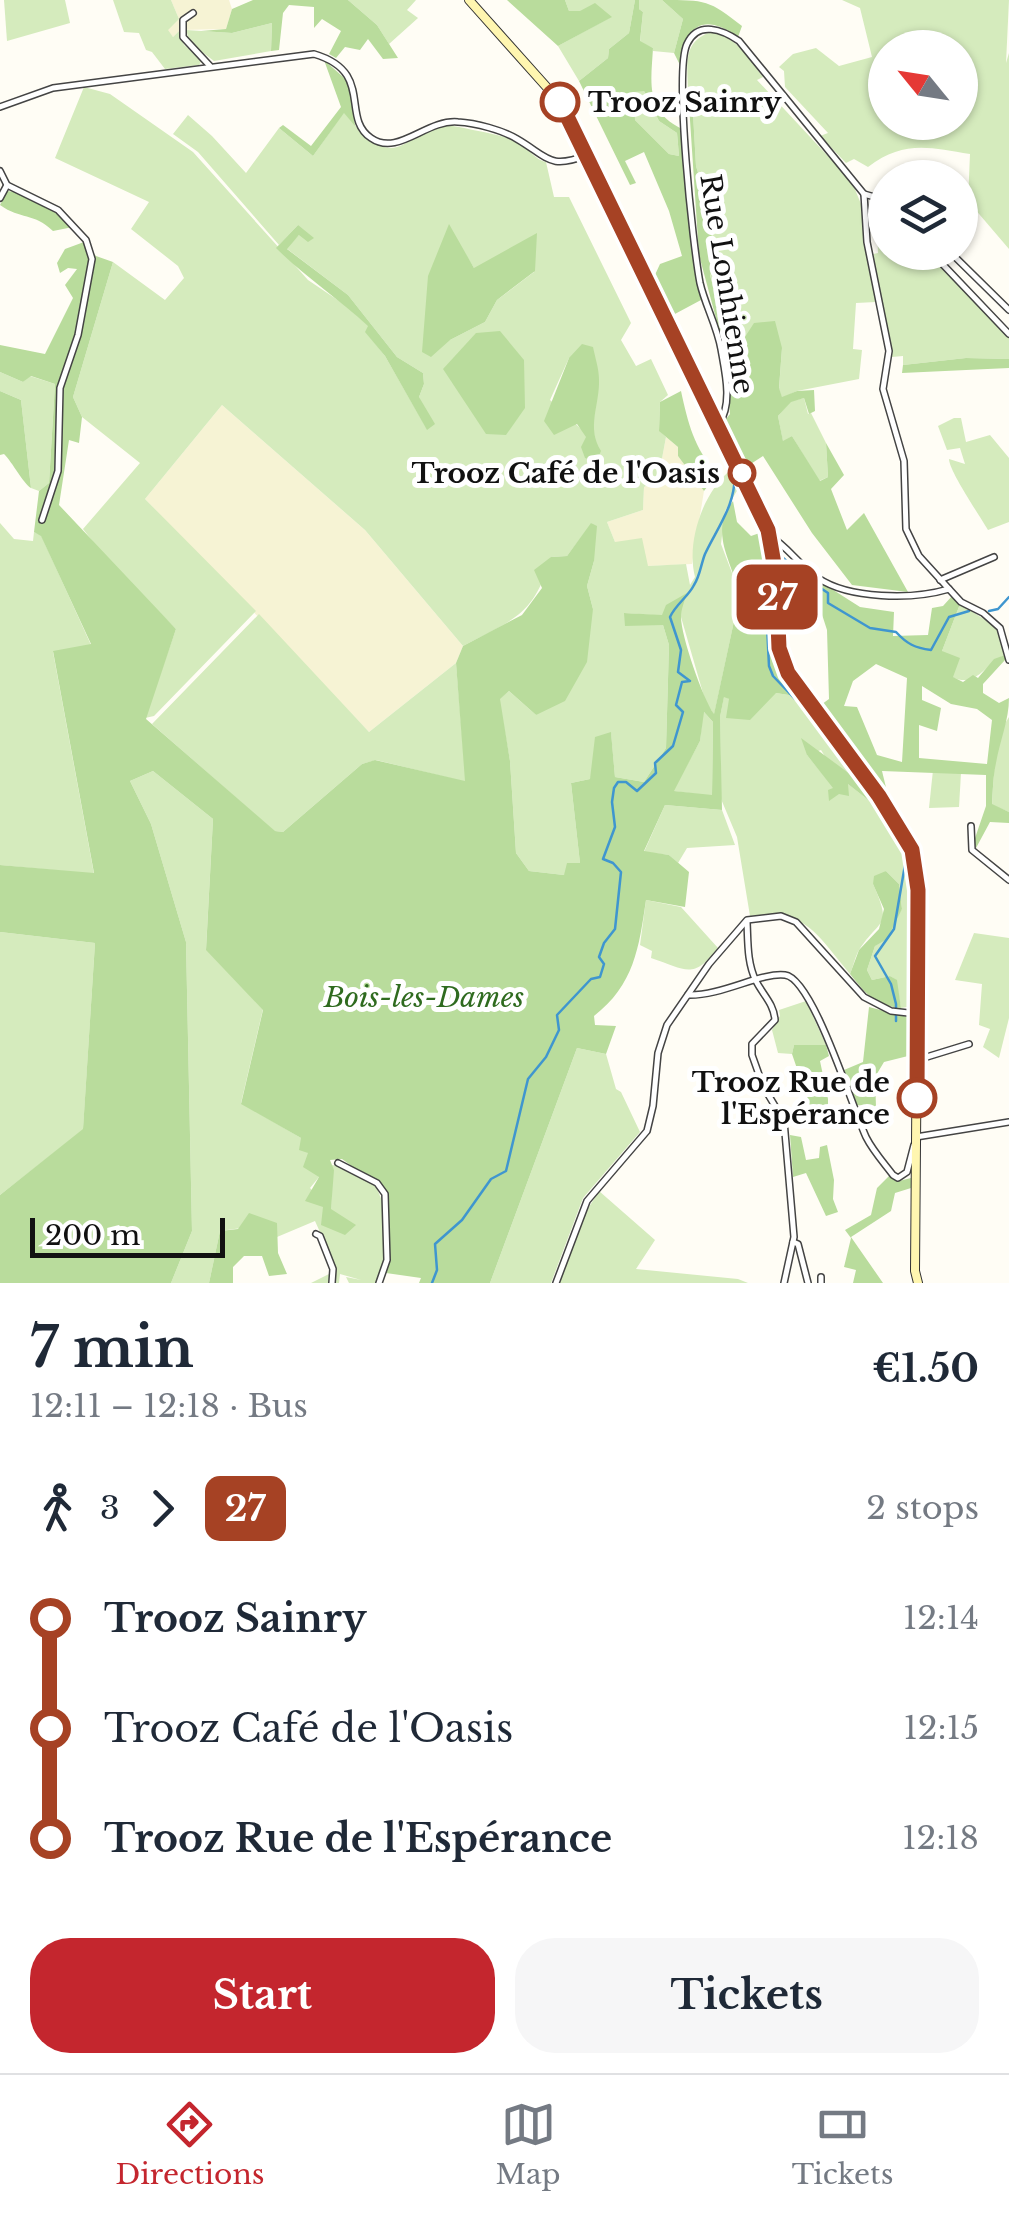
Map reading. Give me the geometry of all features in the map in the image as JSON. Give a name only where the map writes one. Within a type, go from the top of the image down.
[{"type":"street","points":[[470,0],[560,102],[720,424],[770,536],[779,648],[788,673],[879,796],[912,850],[918,890],[918,1283]]},
{"type":"street","points":[[193,13],[183,20],[184,37],[210,66]]},
{"type":"street","name":"Rue Lonhienne","points":[[720,424],[728,404],[721,346],[701,285],[687,160],[683,62],[691,38],[698,31],[717,29],[739,42],[864,194]]},
{"type":"street","points":[[0,107],[53,88],[314,54],[335,64],[351,80],[358,120],[368,136],[382,143],[400,143],[438,122],[459,122],[506,134],[553,163],[567,163],[586,155]]},
{"type":"street","points":[[0,171],[7,185],[58,210],[86,240],[92,258],[78,335],[60,388],[58,471],[42,520]]},
{"type":"street","points":[[0,198],[7,185]]},
{"type":"street","points":[[868,195],[864,194],[867,242],[888,351],[883,390],[902,450],[906,529],[919,556],[948,589],[1000,628],[1009,660]]},
{"type":"street","points":[[948,270],[1009,334]]},
{"type":"street","points":[[968,270],[1009,310]]},
{"type":"street","points":[[770,536],[814,576],[840,591],[919,596],[948,589]]},
{"type":"street","points":[[940,580],[994,557]]},
{"type":"street","points":[[971,826],[972,850],[1009,880]]},
{"type":"street","points":[[556,1283],[587,1201],[647,1130],[660,1043],[668,1026],[709,964],[748,920],[781,916],[796,922],[864,997],[891,1011],[918,1014]]},
{"type":"street","points":[[748,920],[749,961],[756,981],[774,1009],[775,1020],[752,1044],[752,1055],[763,1086],[784,1121],[791,1174],[792,1242],[784,1283]]},
{"type":"street","points":[[688,995],[705,996],[783,974],[793,977],[828,1038],[867,1140],[892,1175],[898,1178],[907,1172],[916,1139]]},
{"type":"street","points":[[917,1060],[969,1044]]},
{"type":"street","points":[[916,1139],[1009,1122]]},
{"type":"street","points":[[338,1163],[377,1183],[384,1194],[387,1260],[379,1283]]},
{"type":"street","points":[[316,1234],[333,1269],[332,1283]]},
{"type":"street","points":[[792,1242],[802,1252],[808,1283]]},
{"type":"shaded area","points":[[171,0],[229,0],[232,9],[226,29],[180,30],[173,37],[167,30],[179,19]]},
{"type":"shaded area","points":[[222,405],[365,530],[463,646],[456,663],[369,732],[145,499]]},
{"type":"shaded area","points":[[666,437],[678,447],[678,456],[704,491],[692,564],[648,566],[615,542],[607,522],[643,510],[644,487],[658,480]]},
{"type":"green space","points":[[4,0],[65,0],[70,23],[7,41]]},
{"type":"green space","points":[[113,0],[171,0],[179,19],[168,30],[173,37],[180,30],[184,45],[202,60],[199,65],[165,69],[146,50],[139,33],[124,32]]},
{"type":"green space","points":[[253,0],[348,0],[377,25],[398,58],[383,59],[368,39],[360,50],[345,47],[336,58],[329,54],[341,31],[322,19],[314,28],[314,7],[289,5],[283,13],[279,50],[271,51],[272,23],[232,33],[201,31],[226,29],[232,9]]},
{"type":"green space","points":[[348,0],[416,0],[407,10],[418,18],[389,44],[377,25]]},
{"type":"green space","points":[[507,0],[565,0],[569,11],[580,11],[595,3],[612,17],[558,46]]},
{"type":"green space","points":[[565,0],[635,0],[629,33],[609,49],[608,58],[579,81],[558,46],[611,17],[569,11]]},
{"type":"green space","points":[[635,0],[639,0],[643,12],[640,41],[653,48],[656,105],[682,129],[687,207],[701,300],[673,315],[654,277],[660,264],[682,256],[669,211],[644,152],[625,161],[636,183],[630,185],[579,81],[608,58],[609,49],[629,33]],"holes":[[[644,91],[659,121],[677,133],[679,156],[669,154],[635,120],[634,92]]]},
{"type":"green space","points":[[639,0],[662,0],[683,19],[674,53],[653,51],[640,42],[643,12]]},
{"type":"green space","points":[[662,0],[698,1],[714,6],[742,26],[738,37],[714,25],[698,27],[687,41],[680,65],[674,53],[683,19]]},
{"type":"green space","points":[[842,0],[1009,0],[1009,249],[978,213],[978,160],[970,160],[970,154],[917,148],[868,160],[868,167],[854,159],[846,163],[820,136],[828,133],[785,87],[784,71],[779,67],[793,54],[816,48],[839,66],[868,58],[868,140],[978,140],[978,30],[868,30],[868,41],[860,8]]},
{"type":"green space","points":[[272,23],[271,51],[214,61],[190,43],[186,30],[232,33]]},
{"type":"green space","points":[[714,31],[742,50],[763,77],[757,80],[852,182],[861,204],[868,270],[876,302],[856,303],[853,349],[862,350],[859,379],[797,391],[782,398],[782,348],[732,359],[710,275],[713,222],[696,166],[692,96],[688,90],[689,53],[704,35]]},
{"type":"green space","points":[[324,60],[351,84],[355,126],[344,113],[313,156],[279,128],[283,125],[311,146],[341,107]]},
{"type":"green space","points":[[84,87],[110,94],[193,152],[308,280],[369,326],[366,332],[385,356],[427,429],[419,397],[423,373],[397,357],[348,295],[286,248],[299,235],[298,225],[279,245],[198,152],[173,134],[188,115],[246,173],[279,128],[313,156],[344,112],[380,146],[393,148],[441,126],[459,127],[514,140],[546,162],[554,197],[569,197],[631,323],[621,340],[636,366],[651,359],[668,395],[660,402],[659,430],[666,437],[658,480],[644,487],[643,510],[607,522],[615,542],[642,538],[648,566],[686,564],[690,585],[695,577],[695,533],[705,504],[732,469],[738,489],[725,511],[721,544],[739,598],[714,715],[705,700],[681,617],[625,613],[625,625],[663,625],[669,645],[666,748],[644,782],[615,777],[611,733],[590,779],[571,783],[580,863],[564,875],[529,871],[516,853],[510,761],[499,699],[509,691],[536,715],[593,609],[587,586],[594,561],[592,523],[567,556],[551,557],[537,592],[520,614],[463,646],[365,530],[222,405],[145,499],[256,611],[154,716],[145,718],[176,629],[83,529],[140,463],[82,417],[73,397],[113,262],[165,300],[184,278],[178,266],[131,229],[149,202],[55,158]],"holes":[[[448,226],[474,268],[534,272],[497,300],[485,322],[450,340]],[[569,358],[599,379],[593,424],[595,442],[550,400]]]},
{"type":"green space","points":[[688,90],[692,96],[696,166],[713,222],[711,246],[717,260],[710,275],[732,357],[754,323],[775,321],[782,348],[782,397],[814,390],[815,411],[809,414],[804,398],[791,402],[778,416],[783,441],[792,436],[820,481],[828,477],[826,443],[844,475],[831,489],[847,530],[864,513],[908,592],[852,585],[812,533],[763,456],[743,469],[722,424],[730,414],[724,348],[699,255]]},
{"type":"green space","points":[[633,91],[644,91],[659,121],[677,133],[679,156],[669,154],[635,120]]},
{"type":"green space","points":[[7,191],[44,201],[73,227],[53,231],[39,221],[7,210],[0,205]]},
{"type":"green space","points":[[449,224],[474,268],[537,233],[535,271],[497,300],[485,322],[450,340],[431,357],[422,352],[428,276]]},
{"type":"green space","points":[[298,225],[314,238],[308,242],[299,235],[287,249],[348,295],[397,357],[423,373],[419,397],[435,424],[427,430],[385,356],[365,332],[368,326],[276,248]]},
{"type":"green space","name":"Bois-les-Dames","points":[[84,242],[96,256],[113,262],[73,397],[82,417],[79,443],[69,440],[59,505],[176,629],[146,719],[275,831],[283,832],[362,764],[375,760],[465,781],[456,663],[463,646],[522,615],[542,588],[534,570],[551,557],[567,556],[591,523],[597,526],[587,586],[593,609],[587,662],[565,701],[536,715],[509,691],[500,699],[510,761],[516,853],[529,871],[564,875],[567,863],[580,863],[571,783],[590,779],[595,737],[611,732],[615,777],[644,782],[666,748],[669,645],[663,625],[625,626],[624,613],[662,615],[666,605],[687,593],[681,617],[685,638],[714,714],[739,598],[722,537],[722,526],[733,501],[737,522],[751,536],[768,530],[779,649],[801,697],[776,693],[750,720],[726,718],[729,699],[724,697],[720,717],[722,810],[665,805],[644,851],[669,855],[689,872],[685,907],[646,900],[637,950],[626,978],[594,1016],[595,1025],[616,1026],[606,1054],[577,1048],[490,1283],[419,1283],[421,1278],[386,1273],[386,1191],[342,1159],[330,1160],[334,1170],[331,1209],[356,1225],[345,1235],[321,1225],[323,1207],[305,1201],[319,1177],[303,1167],[308,1153],[299,1150],[301,1138],[241,1104],[263,1010],[206,950],[213,819],[153,771],[130,781],[151,824],[186,942],[192,1231],[171,1283],[0,1283],[0,1195],[83,1129],[95,943],[0,932],[0,865],[94,873],[53,651],[91,644],[41,536],[34,532],[39,491],[49,483],[55,384],[31,376],[23,382],[0,372],[0,345],[45,354],[73,298],[65,285],[77,269],[68,268],[60,273],[57,263],[65,249]],"holes":[[[704,712],[713,722],[712,795],[674,791],[700,741]]]},
{"type":"green space","points":[[876,270],[943,270],[1009,338],[1009,359],[966,358],[903,365],[903,356],[892,357]]},
{"type":"green space","points":[[500,331],[524,360],[525,408],[506,435],[486,434],[443,369],[476,333]]},
{"type":"green space","points":[[582,344],[593,347],[599,375],[594,433],[601,451],[596,462],[585,458],[581,447],[586,437],[577,424],[554,435],[544,421],[569,358]]},
{"type":"green space","points":[[966,358],[1009,359],[1009,368],[902,373],[903,365]]},
{"type":"green space","points":[[0,372],[23,382],[30,376],[55,384],[49,483],[39,491],[31,488],[21,400],[0,391]]},
{"type":"green space","points":[[0,391],[21,400],[31,488],[4,454],[0,455]]},
{"type":"green space","points":[[681,391],[693,435],[717,474],[704,491],[678,456],[678,447],[659,431],[660,402]]},
{"type":"green space","points":[[804,398],[808,414],[811,413],[826,443],[828,477],[819,481],[792,436],[783,442],[778,416],[791,401]]},
{"type":"green space","points":[[961,418],[966,442],[990,435],[1009,458],[1009,522],[988,530],[954,473],[949,459],[965,464],[960,448],[947,450],[938,426]]},
{"type":"green space","points":[[0,523],[14,539],[33,541],[34,532],[41,535],[91,645],[53,652],[94,874],[0,865]]},
{"type":"green space","points":[[816,579],[860,607],[894,612],[893,636],[928,635],[932,608],[943,606],[953,595],[960,604],[942,651],[960,658],[953,677],[963,682],[973,675],[978,678],[994,659],[1005,655],[1005,660],[983,684],[983,693],[999,703],[1009,698],[992,804],[1009,812],[1009,823],[990,822],[976,848],[974,841],[986,806],[986,775],[882,771],[891,808],[818,707],[829,699],[827,630],[817,599]],"holes":[[[876,664],[907,678],[902,762],[877,755],[857,707],[844,706],[853,681]],[[922,686],[951,704],[977,709],[992,720],[987,764],[919,758],[919,725],[937,731],[941,708],[922,700]]]},
{"type":"green space","points":[[960,604],[998,628],[1005,655],[968,680],[952,677],[942,651]]},
{"type":"green space","points":[[259,614],[369,732],[456,663],[466,782],[376,760],[362,764],[283,832],[274,831],[152,724]]},
{"type":"green space","points":[[776,693],[801,697],[859,772],[850,774],[821,750],[807,755],[834,788],[830,800],[847,783],[872,803],[885,806],[910,853],[915,889],[913,1006],[901,1008],[896,980],[890,976],[872,980],[867,970],[875,946],[902,909],[899,884],[886,871],[873,884],[882,909],[881,922],[859,950],[850,974],[809,927],[785,916],[750,916],[737,837],[721,799],[720,717],[724,696],[729,699]]},
{"type":"green space","points":[[703,711],[713,722],[712,796],[673,791],[700,741]]},
{"type":"green space","points":[[1009,717],[1009,812],[992,805],[997,748]]},
{"type":"green space","points":[[801,738],[850,774],[859,772],[885,806],[872,803],[848,784],[849,796],[839,794],[829,801],[828,790],[833,788],[807,755]]},
{"type":"green space","points":[[933,770],[961,773],[959,807],[929,808]]},
{"type":"green space","points":[[153,771],[213,819],[206,949],[263,1009],[241,1103],[301,1138],[319,1177],[310,1188],[331,1210],[332,1165],[347,1168],[376,1186],[382,1201],[384,1262],[376,1283],[349,1283],[346,1277],[361,1280],[340,1274],[339,1283],[311,1283],[337,1270],[315,1221],[277,1237],[277,1223],[220,1231],[209,1283],[171,1283],[192,1231],[186,942],[151,824],[130,781]]},
{"type":"green space","points":[[665,805],[722,810],[735,845],[687,848],[678,863],[669,855],[644,852]]},
{"type":"green space","points":[[886,871],[899,884],[902,909],[887,939],[875,946],[867,970],[872,980],[890,976],[897,980],[901,1008],[884,1005],[871,997],[850,974],[859,950],[879,929],[884,909],[873,884],[874,876]]},
{"type":"green space","points":[[646,900],[681,907],[718,948],[702,965],[689,969],[651,958],[652,951],[640,945]]},
{"type":"green space","points":[[0,932],[95,943],[83,1130],[0,1195]]},
{"type":"green space","points":[[974,933],[1009,938],[1009,1018],[999,1058],[983,1047],[990,1029],[979,1025],[982,984],[955,980]]},
{"type":"green space","points":[[806,1001],[826,1045],[794,1045],[792,1054],[778,1053],[772,1030],[779,1010]]},
{"type":"green space","points":[[869,1007],[911,1018],[912,1055],[884,1062],[875,1077],[876,1107],[856,1105],[844,1070],[863,1062]]},
{"type":"green space","points":[[794,1045],[826,1045],[829,1056],[820,1061],[828,1099],[828,1125],[815,1121],[792,1054]]},
{"type":"green space","points":[[577,1048],[606,1054],[616,1089],[640,1132],[583,1198],[551,1283],[490,1283]]},
{"type":"green space","points":[[790,1135],[801,1137],[806,1160],[819,1158],[820,1147],[827,1145],[838,1212],[826,1216],[806,1173],[793,1177]]},
{"type":"green space","points":[[889,1176],[899,1181],[911,1178],[911,1188],[895,1193],[891,1211],[851,1237],[883,1283],[853,1283],[856,1270],[844,1267],[851,1238],[845,1230],[871,1215],[877,1188]]},
{"type":"green space","points":[[599,1191],[655,1240],[636,1269],[748,1283],[559,1283],[584,1215]]},
{"type":"green space","points":[[249,1213],[277,1223],[278,1253],[287,1274],[269,1276],[262,1256],[244,1256],[233,1267],[233,1283],[209,1283],[220,1231],[238,1229]]},
{"type":"waterway","points":[[432,1283],[437,1270],[435,1244],[462,1220],[491,1179],[506,1171],[528,1079],[546,1057],[559,1030],[557,1015],[591,979],[600,977],[604,964],[599,957],[615,929],[621,872],[603,859],[615,827],[614,788],[618,782],[626,782],[637,791],[656,773],[655,763],[673,746],[683,712],[676,705],[682,682],[690,681],[678,672],[681,650],[670,617],[696,581],[726,514],[733,493],[734,471]]},
{"type":"waterway","points":[[759,528],[768,558],[769,666],[773,676],[795,699]]},
{"type":"waterway","points":[[781,556],[828,593],[828,603],[870,628],[896,632],[920,648],[931,650],[949,617],[969,611]]},
{"type":"waterway","points":[[989,611],[998,609],[1009,597]]},
{"type":"waterway","points":[[896,1021],[891,984],[875,956],[894,929],[907,853]]},
{"type":"bus line","name":"27","points":[[560,102],[720,424],[768,530],[776,575],[779,648],[788,673],[879,796],[912,850],[918,890],[917,1098]]},
{"type":"place","name":"Trooz Sainry","points":[[560,102]]},
{"type":"place","name":"Trooz Café de l'Oasis","points":[[742,473]]},
{"type":"place","name":"Trooz Rue de l'Espérance","points":[[917,1098]]}]
